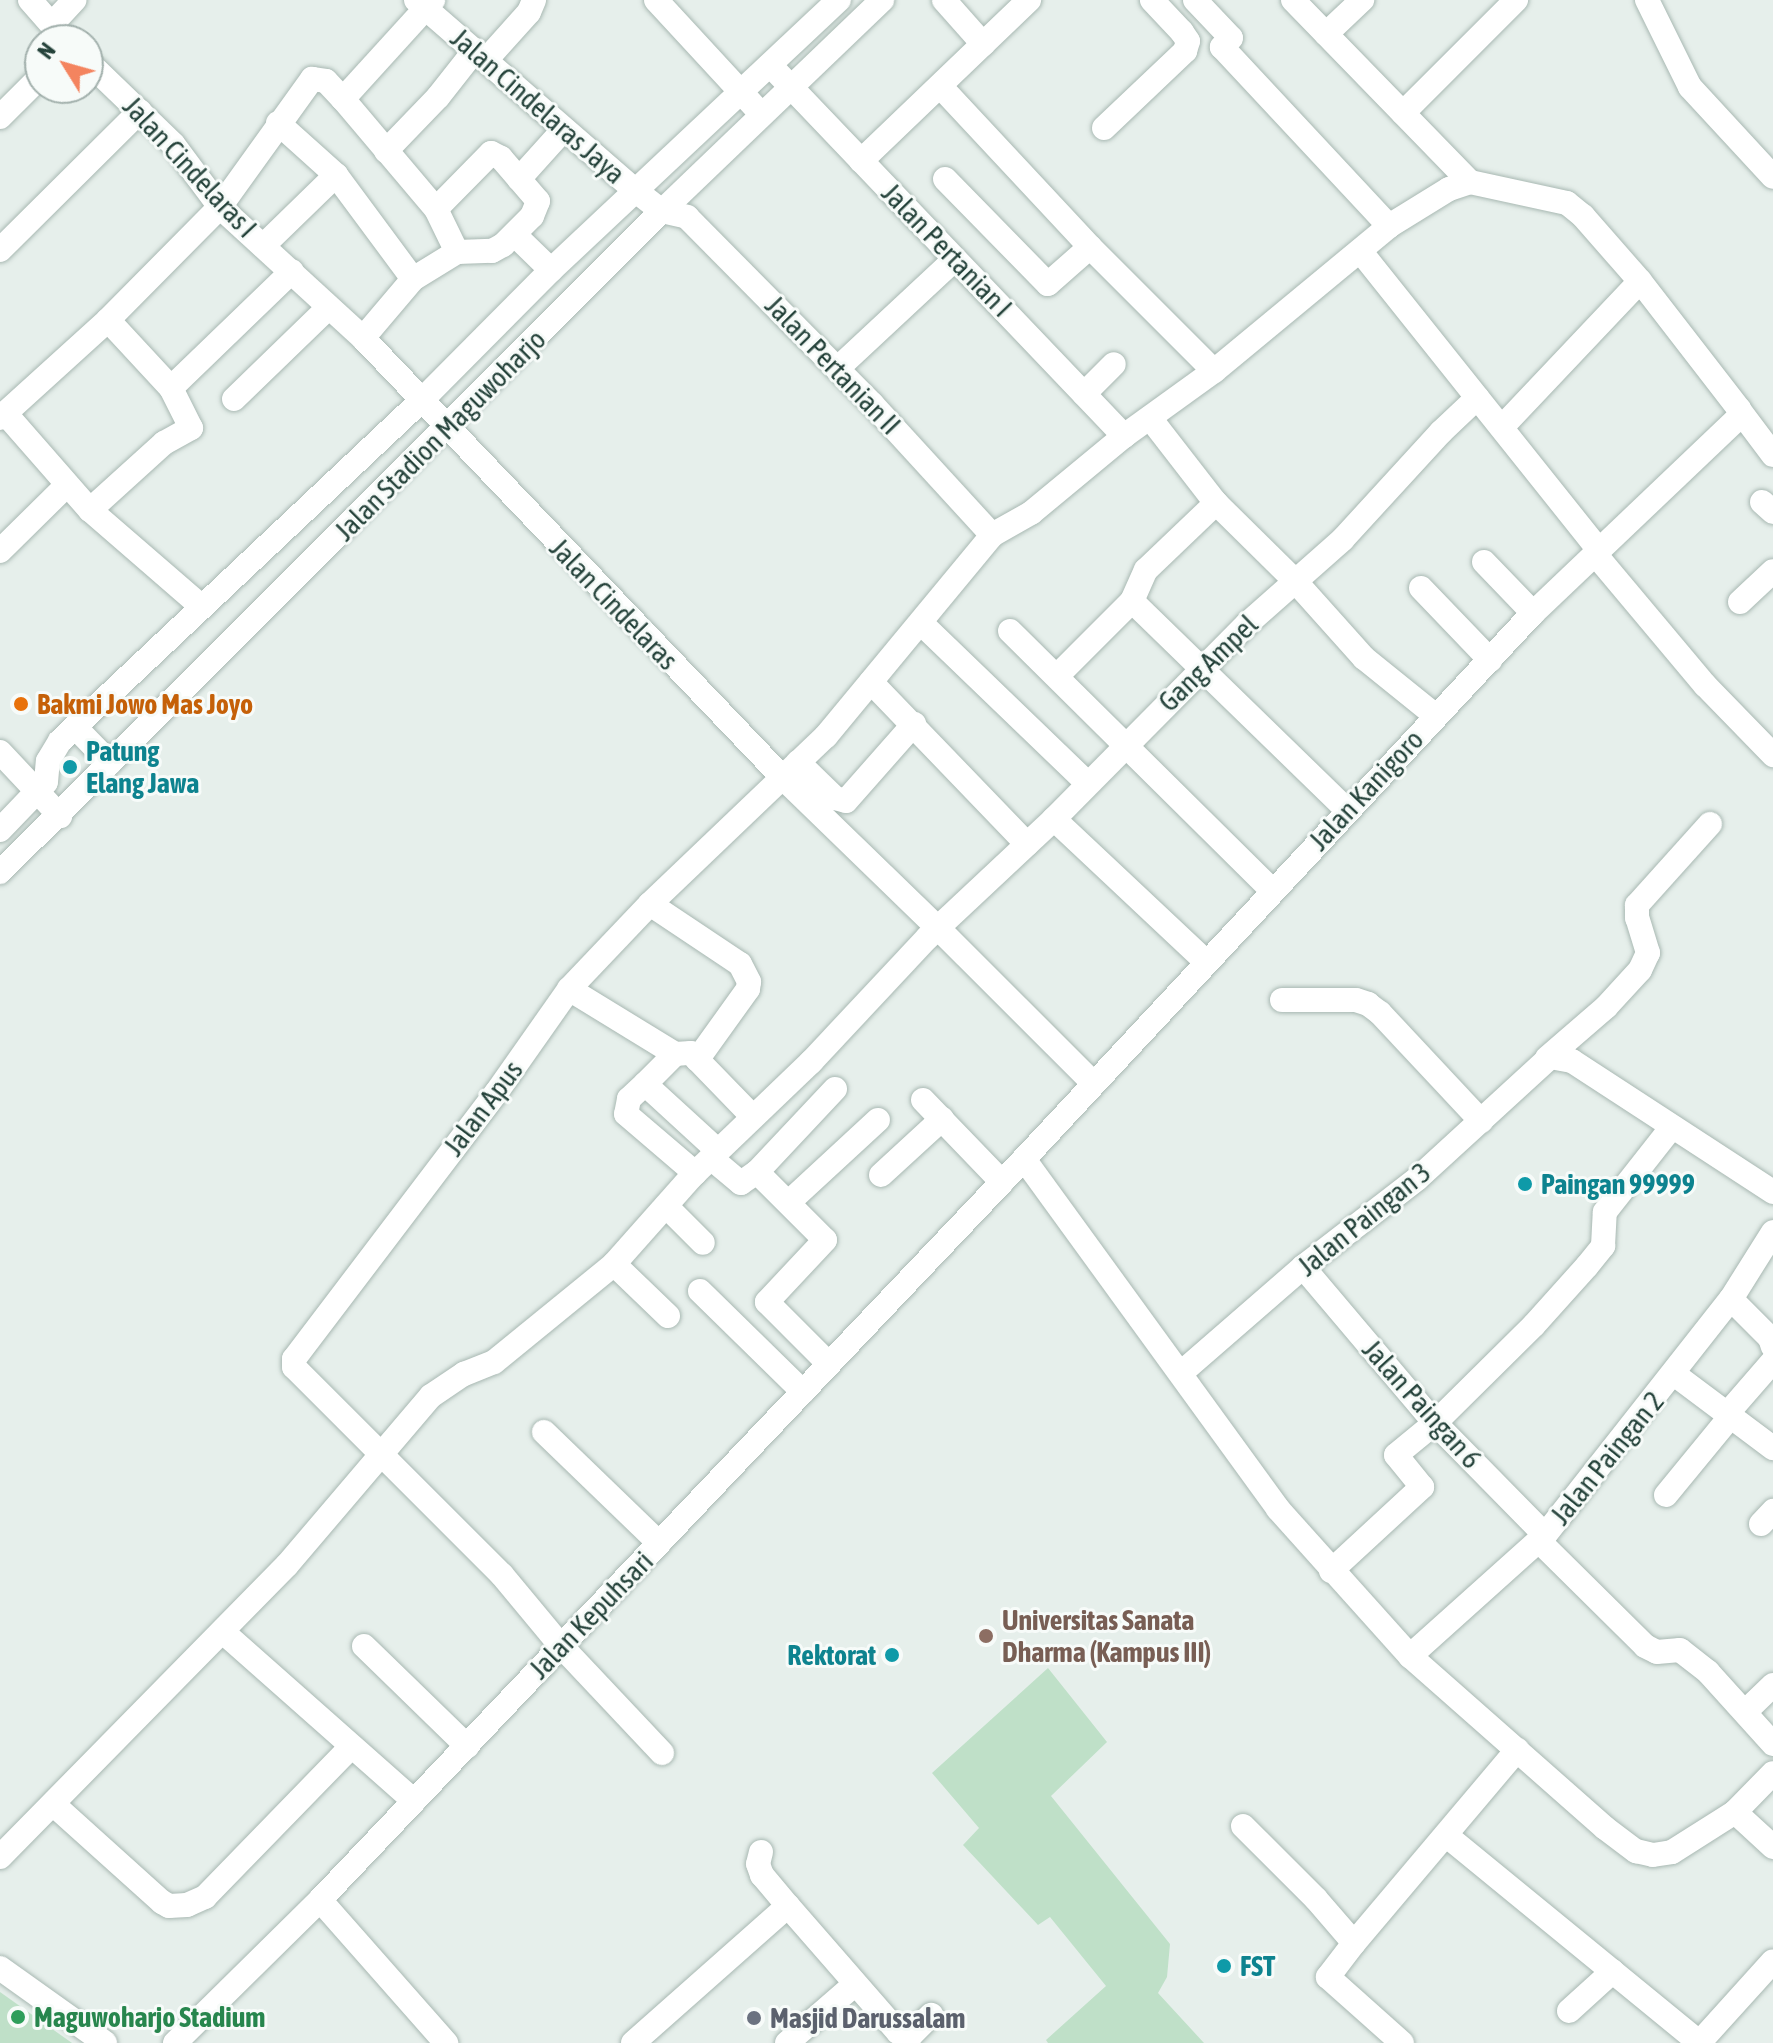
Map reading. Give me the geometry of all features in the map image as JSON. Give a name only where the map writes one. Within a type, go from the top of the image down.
[{"type":"street","points":[[30,0],[52,24]]},
{"type":"street","points":[[63,24],[74,0]]},
{"type":"street","points":[[386,151],[480,55],[529,12],[534,0]]},
{"type":"street","name":"Jalan Stadion Maguwoharjo","points":[[0,872],[60,816],[662,211],[882,0]]},
{"type":"street","points":[[944,0],[983,44]]},
{"type":"street","points":[[861,161],[1029,0]]},
{"type":"street","points":[[1104,128],[1185,51],[1188,41],[1152,0]]},
{"type":"street","points":[[1195,0],[1231,38],[1222,47],[1389,226]]},
{"type":"street","points":[[1293,0],[1470,182]]},
{"type":"street","points":[[1326,34],[1362,0]]},
{"type":"street","points":[[1403,113],[1516,0]]},
{"type":"street","points":[[1647,0],[1690,87],[1773,177]]},
{"type":"street","points":[[343,99],[425,3]]},
{"type":"street","name":"Jalan Cindelaras Jaya","points":[[425,3],[564,129],[662,211]]},
{"type":"street","points":[[666,3],[762,115]]},
{"type":"street","name":"Jalan Stadion Maguwoharjo","points":[[0,830],[38,793],[46,782],[52,752],[75,727],[422,400],[551,270],[770,65],[829,3]]},
{"type":"street","name":"Jalan Pertanian I","points":[[770,65],[1124,436]]},
{"type":"street","name":"Jalan Cindelaras I","points":[[104,77],[173,144],[220,207],[363,338],[422,400]]},
{"type":"street","points":[[202,607],[90,510],[2,416],[108,320],[220,207],[312,79],[326,81],[436,209],[457,252]]},
{"type":"street","points":[[940,86],[1090,247],[1214,371]]},
{"type":"street","points":[[0,117],[24,93]]},
{"type":"street","points":[[0,250],[140,111]]},
{"type":"street","points":[[278,123],[336,175],[413,279]]},
{"type":"street","points":[[519,179],[564,129]]},
{"type":"street","points":[[363,338],[413,279],[457,252],[492,251],[515,235],[532,216],[538,201],[498,156],[488,154],[436,209]]},
{"type":"street","points":[[263,246],[336,175]]},
{"type":"street","points":[[945,179],[1048,284],[1090,247]]},
{"type":"street","points":[[992,535],[1031,513],[1124,436],[1214,371],[1389,226],[1449,189],[1470,182],[1567,203],[1640,281],[1773,455]]},
{"type":"street","name":"Jalan Pertanian II","points":[[662,211],[687,217],[837,369],[992,535]]},
{"type":"street","points":[[515,235],[551,270]]},
{"type":"street","points":[[1361,252],[1477,398],[1503,426],[1597,552],[1705,685],[1773,755]]},
{"type":"street","points":[[837,369],[955,259]]},
{"type":"street","points":[[171,388],[292,271]]},
{"type":"street","points":[[1503,426],[1558,371],[1595,324],[1640,281]]},
{"type":"street","points":[[234,399],[328,308]]},
{"type":"street","points":[[90,510],[164,443],[191,428],[171,388],[108,320]]},
{"type":"street","points":[[1084,394],[1114,364]]},
{"type":"street","name":"Gang Ampel","points":[[0,1857],[287,1565],[431,1396],[464,1374],[494,1362],[614,1264],[708,1161],[938,928],[1054,819],[1202,668],[1296,582],[1477,398]]},
{"type":"street","name":"Jalan Cindelaras","points":[[422,400],[790,770]]},
{"type":"street","name":"Jalan Kanigoro","points":[[1002,1182],[1346,809],[1533,613],[1740,410]]},
{"type":"street","points":[[1150,418],[1216,503],[1296,582],[1364,658],[1436,716]]},
{"type":"street","points":[[0,551],[67,485]]},
{"type":"street","points":[[1057,676],[1132,601],[1146,570],[1216,503]]},
{"type":"street","name":"Jalan Apus","points":[[382,1455],[294,1367],[294,1359],[496,1093],[569,989],[650,904],[790,770],[922,624],[992,535]]},
{"type":"street","points":[[1484,562],[1533,613]]},
{"type":"street","points":[[1740,602],[1773,571]]},
{"type":"street","points":[[1421,588],[1490,660]]},
{"type":"street","points":[[1132,601],[1346,809]]},
{"type":"street","points":[[922,624],[1087,783]]},
{"type":"street","points":[[1010,631],[1272,890]]},
{"type":"street","points":[[871,682],[1027,844]]},
{"type":"street","points":[[790,770],[835,798],[846,801],[914,724]]},
{"type":"street","points":[[75,727],[110,763]]},
{"type":"street","points":[[0,752],[60,816]]},
{"type":"street","points":[[790,770],[938,928],[1093,1083]]},
{"type":"street","points":[[1054,819],[1205,961]]},
{"type":"street","name":"Jalan Paingan 3","points":[[1181,1373],[1303,1267],[1359,1228],[1481,1121],[1544,1059],[1606,1007],[1640,970],[1648,953],[1637,918],[1637,905],[1710,824]]},
{"type":"street","points":[[650,904],[740,964],[749,982],[748,989],[686,1057],[645,1084],[629,1099],[626,1114],[741,1183],[757,1172],[835,1089]]},
{"type":"street","points":[[569,989],[686,1057],[753,1117]]},
{"type":"street","points":[[1282,1000],[1356,1000],[1368,1004],[1481,1121]]},
{"type":"street","points":[[1544,1059],[1572,1061],[1773,1192]]},
{"type":"street","points":[[645,1084],[708,1161]]},
{"type":"street","points":[[923,1100],[1002,1182]]},
{"type":"street","points":[[881,1175],[942,1119]]},
{"type":"street","points":[[789,1202],[878,1120]]},
{"type":"street","points":[[1331,1571],[1423,1487],[1395,1456],[1435,1423],[1534,1325],[1587,1266],[1603,1246],[1605,1212],[1672,1127]]},
{"type":"street","points":[[1024,1159],[1278,1509],[1331,1571],[1410,1656],[1636,1851],[1653,1855],[1672,1852],[1735,1812],[1773,1773]]},
{"type":"street","points":[[757,1172],[825,1240],[767,1302],[829,1364]]},
{"type":"street","name":"Jalan Kepuhsari","points":[[175,2043],[320,1900],[1002,1182]]},
{"type":"street","points":[[666,1206],[703,1243]]},
{"type":"street","name":"Jalan Paingan 2","points":[[1410,1656],[1542,1538],[1731,1299],[1773,1232]]},
{"type":"street","points":[[614,1264],[668,1316]]},
{"type":"street","name":"Jalan Paingan 6","points":[[1303,1267],[1435,1423],[1645,1646],[1657,1652],[1686,1653],[1723,1685],[1773,1744]]},
{"type":"street","points":[[700,1291],[803,1392]]},
{"type":"street","points":[[1731,1299],[1770,1338],[1773,1347]]},
{"type":"street","points":[[1666,1495],[1773,1361]]},
{"type":"street","points":[[1674,1374],[1773,1448]]},
{"type":"street","points":[[544,1432],[659,1543]]},
{"type":"street","points":[[382,1455],[502,1575],[561,1646],[662,1753]]},
{"type":"street","points":[[223,1632],[414,1801]]},
{"type":"street","points":[[364,1646],[467,1746]]},
{"type":"street","points":[[1745,1712],[1773,1685]]},
{"type":"street","points":[[53,1804],[162,1902],[169,1906],[187,1905],[205,1897],[351,1747]]},
{"type":"street","points":[[1402,2043],[1327,1975],[1517,1750]]},
{"type":"street","points":[[1735,1812],[1773,1847]]},
{"type":"street","points":[[1243,1826],[1316,1899],[1354,1943]]},
{"type":"street","points":[[1447,1836],[1699,2043],[1773,1961]]},
{"type":"street","points":[[761,1852],[758,1864],[762,1875],[902,2034],[910,2036],[931,2015]]},
{"type":"street","points":[[320,1900],[446,2043]]},
{"type":"street","points":[[633,2043],[788,1906]]},
{"type":"street","points":[[0,1968],[105,2043]]},
{"type":"street","points":[[1569,2011],[1613,1971]]},
{"type":"street","points":[[787,2043],[855,1984]]},
{"type":"green space","points":[[1048,1668],[1107,1742],[1051,1796],[1170,1944],[1167,1977],[1158,1993],[1204,2043],[1048,2043],[1046,2040],[1106,1986],[1050,1917],[1038,1925],[963,1845],[979,1828],[932,1773]]},
{"type":"green space","name":"Maguwoharjo Stadium","points":[[0,1992],[72,2043],[0,2043]]},
{"type":"place","name":"Bakmi Jowo Mas Joyo","points":[[21,704]]},
{"type":"place","name":"Patung Elang Jawa","points":[[70,767]]},
{"type":"place","name":"Paingan 99999","points":[[1525,1184]]},
{"type":"place","name":"Universitas Sanata Dharma (Kampus III)","points":[[986,1636]]},
{"type":"place","name":"Rektorat","points":[[892,1655]]},
{"type":"place","name":"FST","points":[[1224,1966]]},
{"type":"place","name":"Maguwoharjo Stadium","points":[[18,2017]]},
{"type":"place","name":"Masjid Darussalam","points":[[754,2018]]}]
